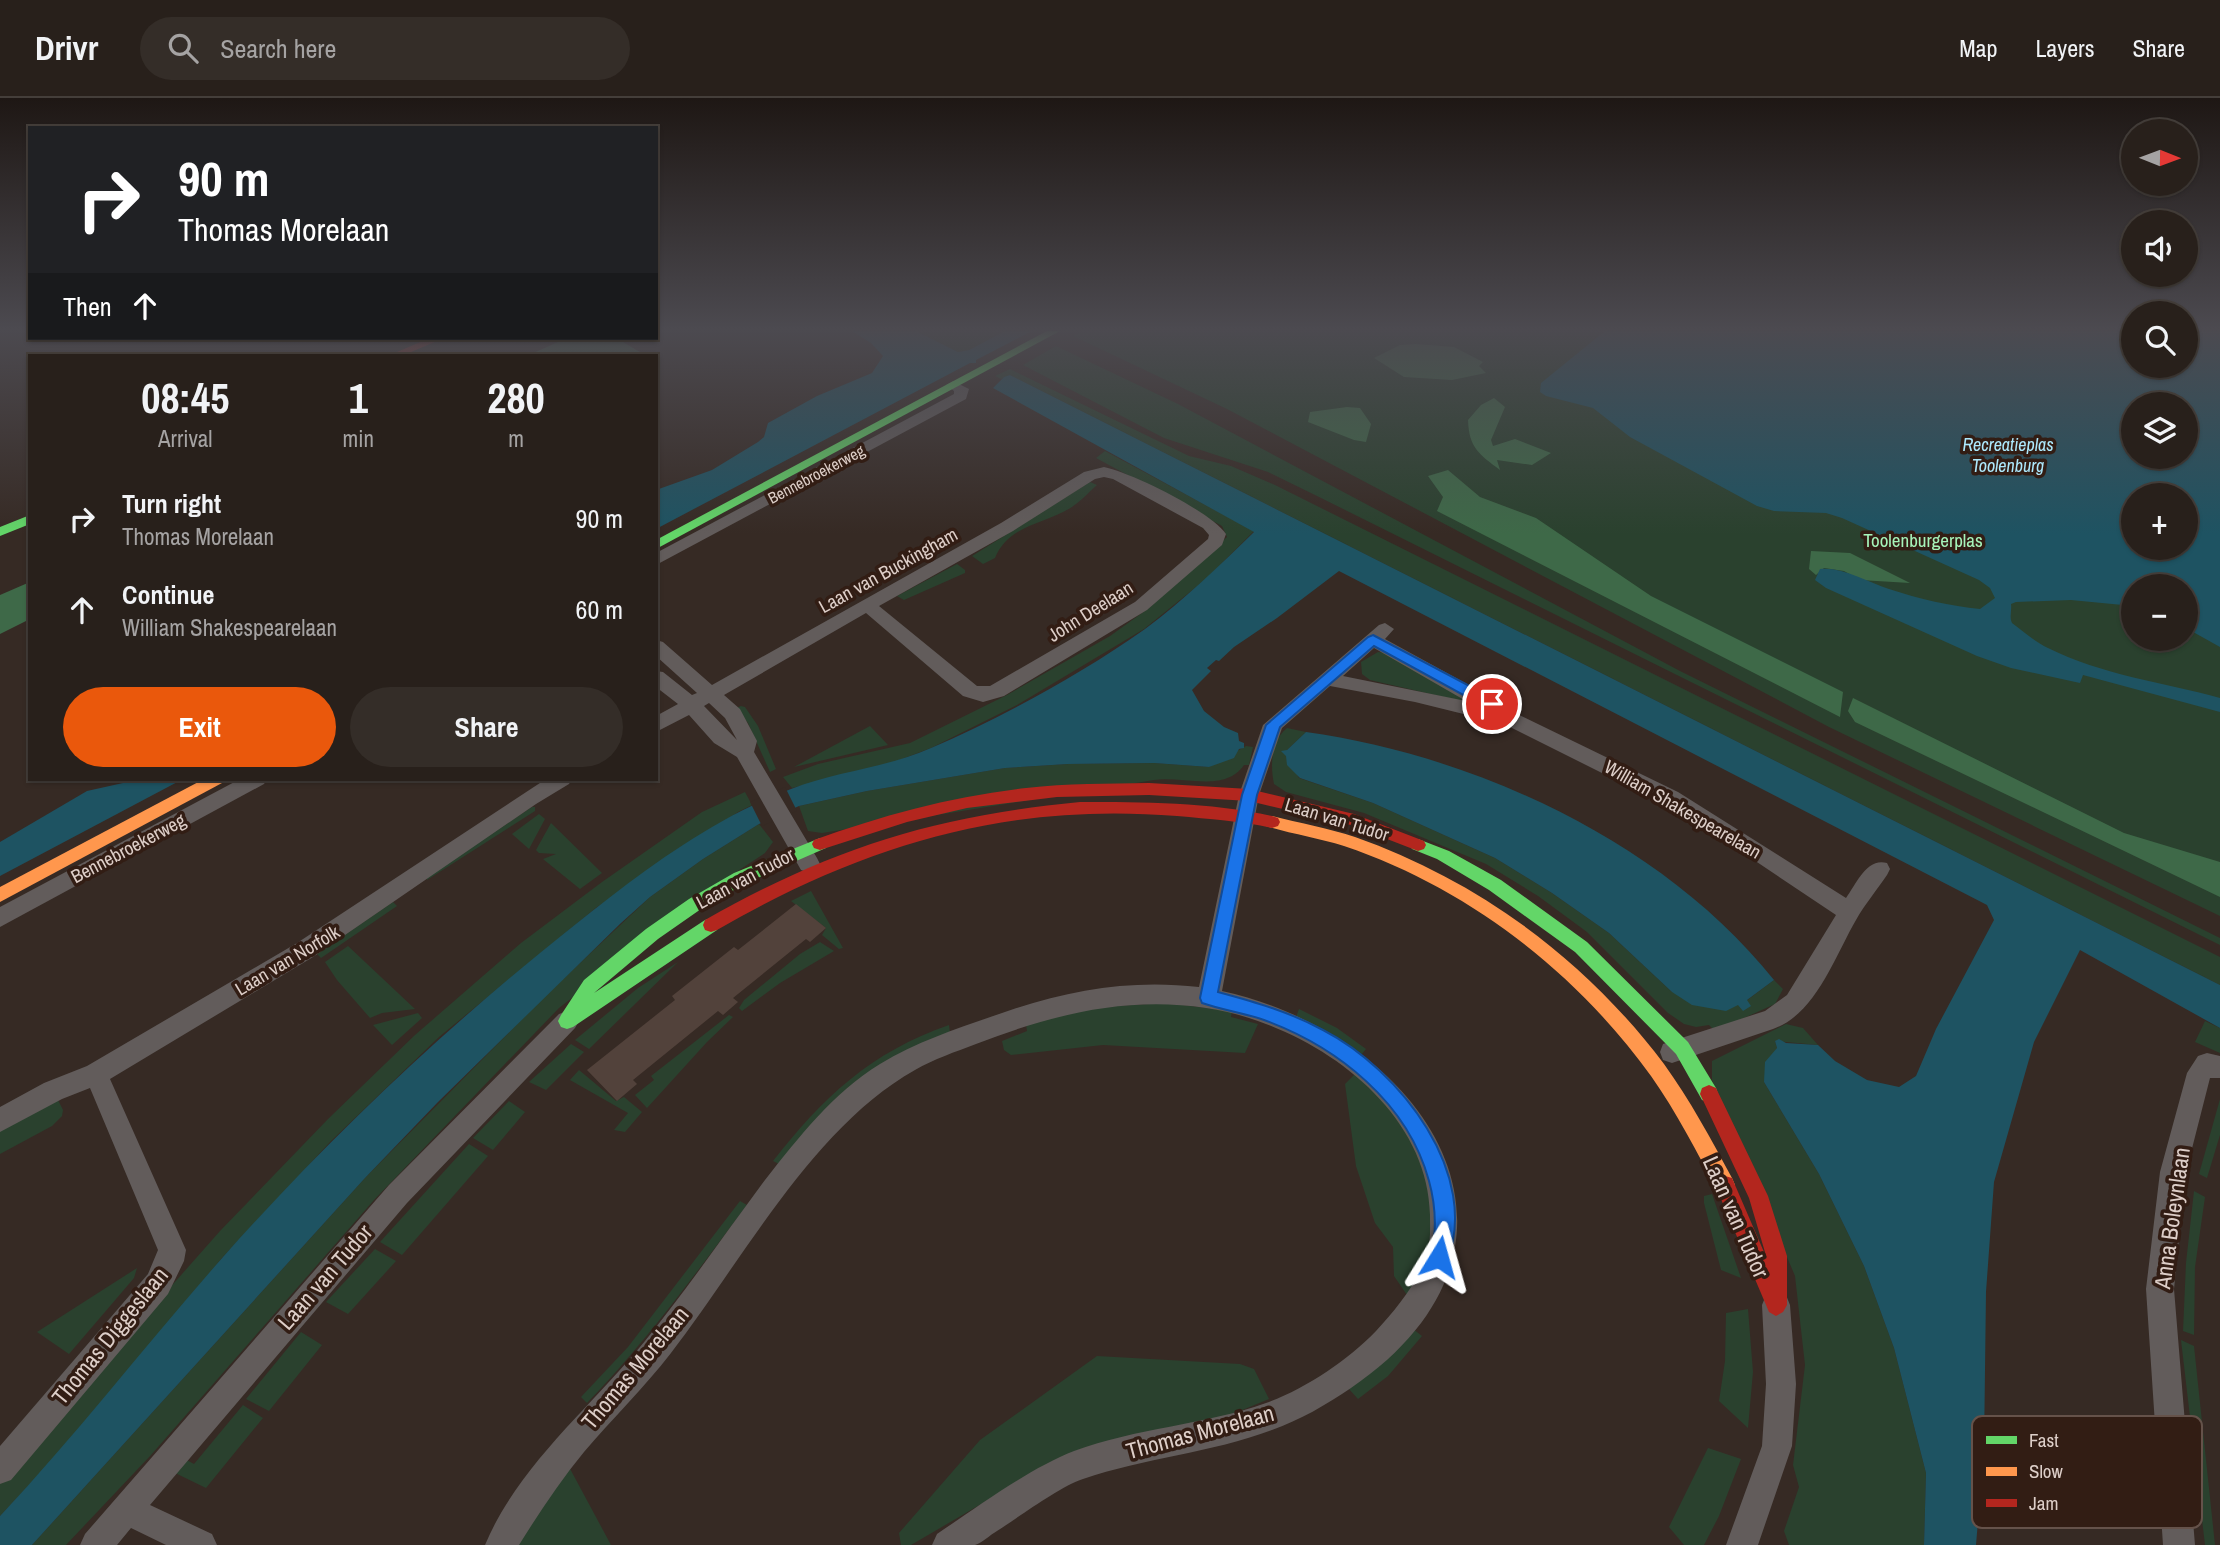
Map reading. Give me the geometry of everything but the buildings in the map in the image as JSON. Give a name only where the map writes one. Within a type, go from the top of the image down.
[{"type":"street","name":"Bennebroekerweg","points":[[658,544],[928,399]]},
{"type":"street","name":"Bennebroekerweg","points":[[658,559],[956,399]]},
{"type":"street","name":"John Deelaan","points":[[867,605],[970,691],[984,695],[997,691],[1140,606],[1216,541],[1218,534],[1209,524],[1118,475],[1104,472]]},
{"type":"street","name":"Laan van Buckingham","points":[[692,706],[1035,512],[1090,475],[1104,472]]},
{"type":"street","points":[[0,532],[28,520]]},
{"type":"street","name":"William Shakespearelaan","points":[[1247,806],[1273,725],[1379,634],[1510,718],[1671,798],[1750,846],[1849,912]]},
{"type":"street","points":[[658,648],[733,714],[747,741],[744,752]]},
{"type":"street","points":[[658,679],[692,706],[706,725],[734,750],[744,752],[801,849]]},
{"type":"street","name":"William Shakespearelaan","points":[[1325,679],[1415,695],[1510,718]]},
{"type":"street","points":[[658,724],[692,706]]},
{"type":"street","name":"Bennebroekerweg","points":[[0,895],[214,781]]},
{"type":"street","name":"Bennebroekerweg","points":[[0,918],[253,781]]},
{"type":"street","name":"Laan van Norfolk","points":[[0,1120],[53,1091],[96,1074],[305,950],[529,798],[559,781]]},
{"type":"street","name":"Laan van Tudor","points":[[567,1021],[583,993],[624,955],[666,924],[762,866],[801,849],[883,823],[1007,796],[1069,790],[1149,789],[1247,806],[1354,820],[1443,855],[1495,885],[1581,947],[1682,1048],[1701,1077],[1759,1196],[1777,1256],[1776,1305],[1781,1384],[1777,1446],[1742,1545]]},
{"type":"street","points":[[1209,998],[1247,806]]},
{"type":"street","name":"Laan van Tudor","points":[[96,1545],[398,1194],[567,1021],[706,926],[812,870],[904,838],[1009,815],[1116,807],[1204,811],[1247,806],[1366,846],[1421,868],[1484,904],[1562,962],[1625,1026],[1650,1060],[1693,1126],[1726,1187],[1776,1305]]},
{"type":"street","name":"Laan van Tudor","points":[[801,849],[812,870]]},
{"type":"street","points":[[1650,1060],[1773,1018],[1794,1002],[1822,961],[1849,912],[1879,869]]},
{"type":"street","name":"Thomas Morelaan","points":[[501,1545],[567,1449],[663,1341],[810,1142],[845,1103],[913,1058],[1018,1018],[1083,998],[1120,993],[1209,998],[1266,1013],[1318,1036],[1387,1088],[1417,1129],[1434,1164],[1444,1198],[1444,1239],[1434,1275],[1411,1311],[1379,1348],[1298,1404],[1264,1419],[1141,1446],[1072,1467],[948,1545]]},
{"type":"street","name":"Anna Boleynlaan","points":[[2169,1416],[2160,1289],[2173,1172],[2199,1073],[2214,1065]]},
{"type":"street","name":"Thomas Diggeslaan","points":[[0,1469],[158,1284],[170,1261],[172,1250],[96,1074]]},
{"type":"street","points":[[127,1510],[201,1545]]},
{"type":"green space","points":[[1057,399],[1071,399],[1189,456],[1231,466],[1275,485],[2220,957],[2220,985]]},
{"type":"green space","points":[[1088,399],[1166,399],[1178,404],[1680,671],[2220,938],[2220,945],[1268,472],[1164,438]]},
{"type":"green space","name":"Toolenburgerplas","points":[[1205,399],[2121,399],[2121,469],[2198,469],[2198,399],[2220,399],[2220,916],[1829,727]]},
{"type":"green space","points":[[1495,399],[1505,407],[1491,440],[1493,446],[1515,439],[1551,453],[1532,465],[1497,460],[1500,470],[1481,455],[1470,437],[1468,420],[1481,405]]},
{"type":"green space","points":[[1360,408],[1371,424],[1366,442],[1308,422],[1310,412]]},
{"type":"green space","points":[[1105,451],[1254,531],[1206,579],[1144,629],[1017,705],[931,748],[894,762],[792,788],[783,777],[818,764],[910,743],[1007,695],[1110,636],[1149,608],[1227,537],[1222,526],[1096,458]]},
{"type":"green space","points":[[1448,470],[1480,497],[1536,518],[1651,596],[1843,692],[1840,717],[1437,511],[1443,497],[1428,476]]},
{"type":"green space","points":[[1090,482],[1097,485],[1075,505],[1018,532],[1001,547],[995,558],[983,564],[972,556]]},
{"type":"green space","points":[[1811,551],[1850,553],[1910,583],[1860,580],[1844,571],[1824,568],[1816,575],[1809,569]]},
{"type":"green space","points":[[957,564],[965,573],[904,600],[897,596]]},
{"type":"green space","points":[[28,583],[28,620],[0,634],[0,595]]},
{"type":"green space","points":[[1378,652],[1388,653],[1466,694],[1461,701],[1370,680],[1362,674],[1361,662]]},
{"type":"green space","points":[[1853,698],[2124,833],[2220,862],[2220,897],[1855,722],[1848,711]]},
{"type":"green space","points":[[745,707],[758,726],[776,769],[770,772],[748,723],[736,708]]},
{"type":"green space","points":[[870,726],[888,745],[794,767]]},
{"type":"green space","points":[[1287,728],[1306,732],[1287,750],[1286,756],[1299,778],[1373,803],[1495,858],[1609,933],[1672,992],[1746,1001],[1774,980],[1783,989],[1775,1004],[1722,1028],[1684,1024],[1668,1013],[1587,932],[1538,896],[1486,864],[1364,813],[1286,792],[1274,784],[1273,754],[1278,740]]},
{"type":"green space","points":[[1246,746],[1253,747],[1249,765],[1244,765],[1236,774],[1226,779],[1215,781],[1154,780],[822,833],[808,831],[799,806],[867,791],[1005,768],[1154,763],[1209,767]]},
{"type":"green space","points":[[745,792],[752,805],[597,907],[439,1037],[331,1141],[222,1258],[48,1465],[0,1516],[0,1480],[220,1231],[328,1119],[415,1035],[521,943],[702,812]]},
{"type":"green space","points":[[535,807],[535,811],[427,880],[427,877]]},
{"type":"green space","points":[[539,814],[545,819],[529,849],[512,834]]},
{"type":"green space","points":[[551,823],[602,873],[580,889],[543,859],[556,854],[539,853],[536,850]]},
{"type":"green space","points":[[759,824],[773,842],[765,853],[718,884],[559,1008],[374,1200],[151,1455],[66,1545],[32,1545],[365,1178],[544,997],[650,897]]},
{"type":"green space","points":[[811,891],[843,948],[839,949],[822,935],[826,928],[791,901]]},
{"type":"green space","points":[[393,902],[397,906],[321,958],[317,954]]},
{"type":"green space","points":[[820,942],[834,951],[780,983],[742,1011],[739,1008],[744,1000],[800,954]]},
{"type":"green space","points":[[348,946],[415,1009],[382,1013],[370,1018],[325,962]]},
{"type":"green space","points":[[678,962],[589,1049],[575,1040],[638,988]]},
{"type":"green space","points":[[1166,1003],[1232,1011],[1231,1017],[1258,1024],[1245,1053],[1103,1045],[1011,1055],[1004,1050],[1002,1041],[1027,1031],[1026,1024],[1082,1008]]},
{"type":"green space","points":[[1299,1009],[1337,1028],[1366,1049],[1361,1055],[1296,1017]]},
{"type":"green space","points":[[418,1013],[422,1018],[392,1045],[373,1025]]},
{"type":"green space","points":[[729,1015],[733,1017],[647,1108],[635,1095],[654,1080],[651,1076]]},
{"type":"green space","points":[[2205,1021],[2220,1028],[2220,1053],[2195,1042]]},
{"type":"green space","points":[[1786,1024],[1803,1028],[1818,1045],[1775,1041],[1777,1048],[1764,1082],[1819,1174],[1864,1266],[1894,1348],[1926,1473],[1924,1545],[1789,1545],[1784,1531],[1799,1487],[1793,1465],[1805,1365],[1795,1276],[1712,1080],[1712,1061]]},
{"type":"green space","points":[[949,1025],[950,1033],[779,1164],[773,1161],[811,1117],[850,1079],[896,1049]]},
{"type":"green space","points":[[571,1044],[584,1052],[546,1090],[529,1082]]},
{"type":"green space","points":[[579,1070],[616,1101],[624,1097],[642,1112],[625,1132],[614,1130],[628,1113],[570,1080]]},
{"type":"green space","points":[[1355,1074],[1397,1117],[1415,1150],[1429,1187],[1434,1225],[1432,1244],[1426,1262],[1407,1295],[1394,1276],[1393,1247],[1375,1223],[1356,1166],[1345,1084]]},
{"type":"green space","points":[[57,1098],[63,1110],[62,1116],[52,1126],[0,1154],[0,1127]]},
{"type":"green space","points":[[2220,1099],[2220,1135],[2207,1178],[2199,1174]]},
{"type":"green space","points":[[509,1101],[525,1112],[493,1150],[473,1138]]},
{"type":"green space","points":[[469,1144],[488,1156],[402,1255],[380,1242]]},
{"type":"green space","points":[[2194,1191],[2205,1197],[2195,1267],[2194,1335],[2183,1331],[2186,1263]]},
{"type":"green space","points":[[1712,1194],[1741,1278],[1721,1270],[1704,1203],[1704,1196]]},
{"type":"green space","points":[[740,1201],[747,1205],[709,1256],[650,1331],[587,1403],[581,1397],[628,1347]]},
{"type":"green space","points":[[375,1249],[396,1261],[348,1314],[326,1302]]},
{"type":"green space","points":[[137,1268],[134,1278],[69,1354],[37,1332]]},
{"type":"green space","points":[[1748,1309],[1753,1372],[1748,1428],[1719,1401],[1725,1361],[1726,1313]]},
{"type":"green space","points":[[1413,1329],[1422,1336],[1388,1376],[1358,1399],[1349,1389],[1383,1362]]},
{"type":"green space","points":[[301,1332],[322,1345],[269,1411],[246,1399]]},
{"type":"green space","points":[[2181,1340],[2194,1346],[2201,1416],[2190,1416]]},
{"type":"green space","points":[[1097,1356],[1240,1364],[1254,1369],[1269,1399],[1235,1413],[1024,1479],[911,1545],[901,1545],[899,1533],[980,1440]]},
{"type":"green space","points":[[243,1405],[263,1418],[206,1488],[171,1471],[183,1458],[194,1464]]},
{"type":"green space","points":[[2202,1422],[2215,1545],[2205,1545],[2202,1519]]},
{"type":"green space","points":[[1708,1448],[1741,1459],[1719,1516],[1704,1545],[1684,1545],[1669,1527]]},
{"type":"green space","points":[[568,1465],[611,1545],[513,1545]]},
{"type":"water","points":[[812,399],[903,399],[658,528],[658,489],[712,470],[764,437],[768,423]]},
{"type":"water","points":[[1012,399],[1057,399],[2220,985],[2220,1028],[2080,950],[2034,1042],[1994,1182],[1986,1292],[1984,1416],[1972,1416],[1972,1528],[1977,1528],[1976,1545],[1924,1545],[1926,1473],[1894,1348],[1864,1266],[1819,1174],[1764,1082],[1765,1062],[1777,1048],[1775,1041],[1779,1039],[1786,1043],[1818,1045],[1835,1061],[1867,1080],[1899,1087],[1916,1076],[1936,1029],[1994,920],[1987,905],[1339,571],[1234,647],[1219,661],[1216,660],[1207,668],[1211,671],[1192,690],[1204,711],[1224,727],[1238,733],[1244,748],[1239,749],[1234,758],[1209,767],[1154,763],[1005,768],[867,791],[799,806],[759,824],[650,897],[438,1102],[365,1178],[32,1545],[0,1545],[0,1516],[260,1216],[336,1137],[415,1061],[540,953],[646,870],[736,814],[808,783],[914,755],[1014,708],[1068,678],[1145,629],[1201,582],[1254,532]]},
{"type":"water","name":"Recreatieplas Toolenburg","points":[[1556,399],[2121,399],[2121,469],[2198,469],[2198,399],[2220,399],[2220,647],[2198,635],[2198,574],[2121,574],[2121,605],[2071,600],[2016,602],[2011,604],[2011,616],[2012,623],[2048,648],[2090,665],[2220,698],[2220,712],[2083,675],[2080,683],[2011,668],[1977,656],[1826,588],[1815,580],[1820,569],[1847,573],[1900,593],[1958,606],[1980,609],[1995,598],[1990,588],[1979,580],[1842,518],[1826,513],[1774,511],[1757,506],[1630,437],[1593,408]]},
{"type":"water","points":[[1306,732],[1371,744],[1436,761],[1563,813],[1623,847],[1679,886],[1729,931],[1774,980],[1747,1000],[1751,1006],[1743,1011],[1738,1005],[1726,1011],[1692,1005],[1672,992],[1609,933],[1495,858],[1373,803],[1300,778],[1287,765],[1286,756],[1281,751],[1287,750]]},
{"type":"water","points":[[132,781],[179,781],[0,876],[0,842],[87,791]]},
{"type":"pier","points":[[785,787],[797,811],[762,826],[750,802]]},
{"type":"traffic: fast","points":[[658,544],[929,399]]},
{"type":"traffic: fast","points":[[0,532],[28,520]]},
{"type":"traffic: fast","points":[[711,925],[567,1021],[590,985],[652,934],[695,904],[740,878],[820,844]]},
{"type":"traffic: fast","points":[[1418,845],[1443,855],[1495,885],[1581,947],[1682,1048],[1709,1094]]},
{"type":"traffic: slow","points":[[0,895],[213,781]]},
{"type":"traffic: slow","points":[[1272,822],[1350,842],[1413,867],[1471,898],[1524,933],[1573,974],[1618,1020],[1658,1071],[1694,1126],[1725,1185]]},
{"type":"traffic: jam","points":[[1149,789],[1249,795],[1354,820],[1418,845]]},
{"type":"traffic: jam","points":[[820,844],[877,824],[967,802],[1057,791],[1149,789]]},
{"type":"traffic: jam","points":[[711,925],[767,893],[826,865],[888,843],[951,826],[1015,814],[1080,808],[1144,808],[1233,815],[1272,822]]},
{"type":"traffic: jam","points":[[1709,1094],[1758,1196],[1777,1256],[1776,1305],[1725,1185]]},
{"type":"route","points":[[1439,1257],[1444,1239],[1444,1198],[1434,1164],[1417,1129],[1387,1088],[1318,1036],[1266,1013],[1209,998],[1249,795],[1273,725],[1373,640],[1492,704]]}]
